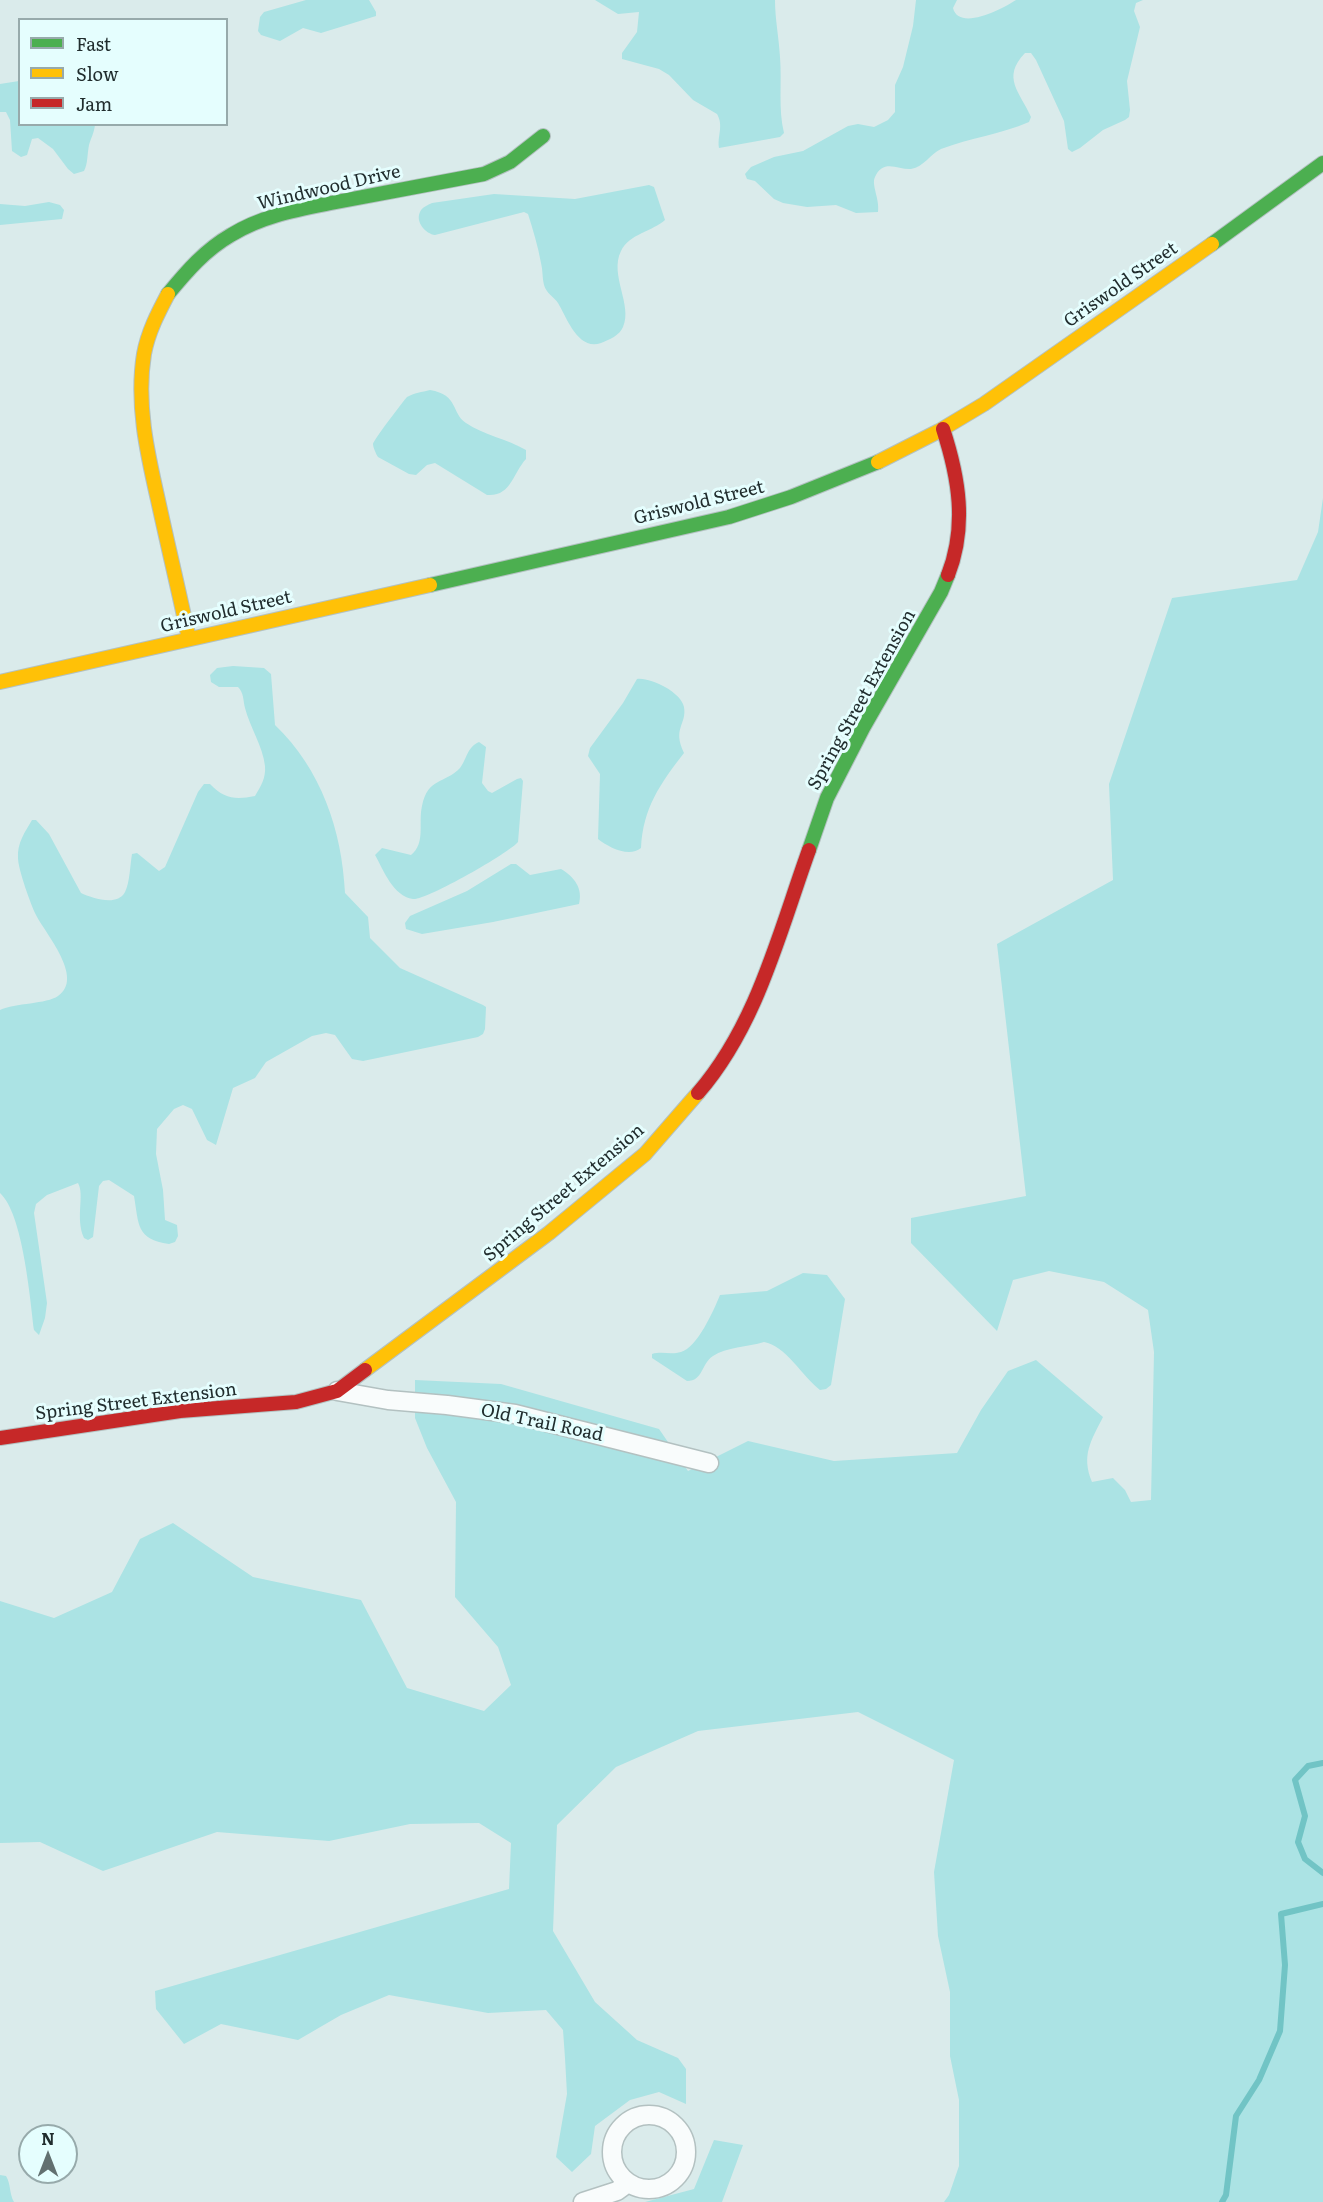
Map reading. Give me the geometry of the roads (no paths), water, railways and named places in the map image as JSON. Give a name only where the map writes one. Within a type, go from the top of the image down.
[{"type":"street","name":"Windwood Drive","points":[[189,639],[145,441],[140,400],[143,358],[149,335],[168,293],[199,258],[217,243],[255,222],[286,212],[484,174],[510,162],[534,146],[543,136]]},
{"type":"street","name":"Griswold Street","points":[[0,682],[729,517],[838,480],[880,462],[943,429],[999,394],[1323,163]]},
{"type":"street","name":"Spring Street Extension","points":[[0,1438],[180,1412],[296,1402],[337,1391],[549,1233],[645,1154],[717,1071],[756,999],[827,798],[863,728],[941,592],[954,559],[959,534],[960,502],[952,457],[943,429]]},
{"type":"street","name":"Old Trail Road","points":[[337,1391],[388,1400],[515,1414],[709,1463]]},
{"type":"street","points":[[647,2116],[669,2121],[677,2129],[685,2148],[685,2159],[676,2177],[668,2184],[658,2188],[637,2187],[628,2183],[619,2175],[614,2165],[613,2142],[618,2132],[636,2118],[647,2116]]},
{"type":"street","points":[[583,2202],[617,2191],[628,2183]]},
{"type":"waterway","points":[[1323,1763],[1308,1766],[1295,1780],[1305,1816],[1298,1842],[1305,1859],[1323,1873]]},
{"type":"waterway","points":[[1222,2202],[1226,2195],[1236,2116],[1259,2080],[1280,2031],[1285,1965],[1281,1914],[1323,1904]]}]
